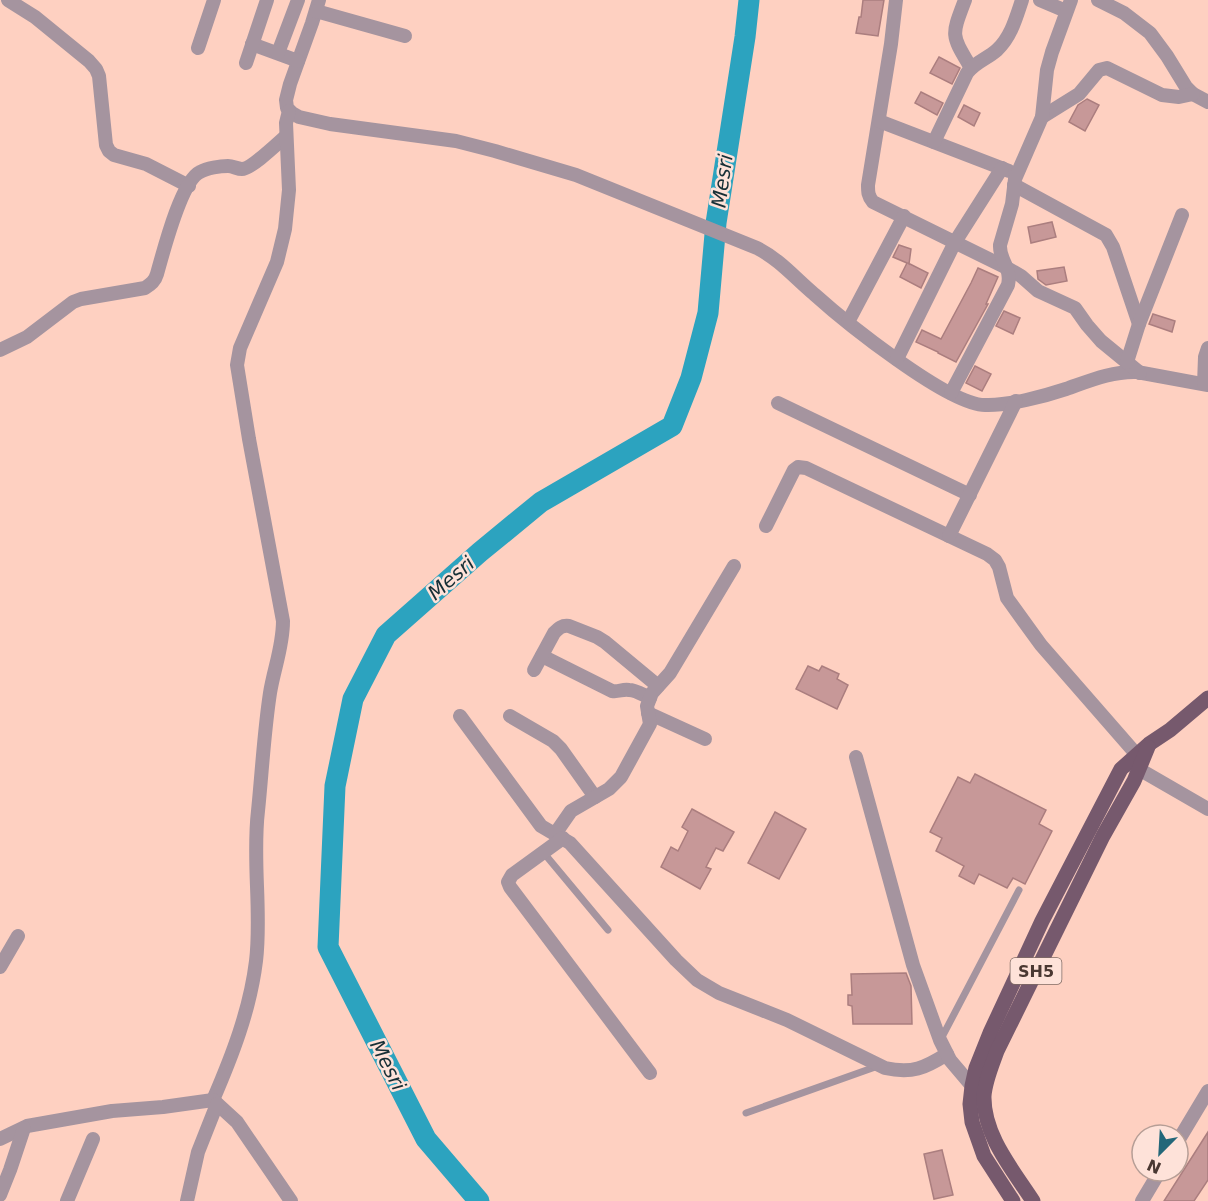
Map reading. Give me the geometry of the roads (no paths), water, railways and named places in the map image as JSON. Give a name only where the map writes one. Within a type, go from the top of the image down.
[{"type":"main road","name":"SH5","points":[[1033,1201],[999,1147],[988,1124],[978,1091],[986,1083],[997,1051],[1103,836],[1134,781],[1138,758],[1208,698]]},
{"type":"main road","points":[[978,1091],[970,1104],[976,1138],[984,1156],[1012,1201]]},
{"type":"street","points":[[8,0],[35,17],[96,69],[99,76],[106,144],[109,151],[118,157],[146,164],[189,186]]},
{"type":"street","points":[[198,48],[214,0]]},
{"type":"street","points":[[246,63],[267,0]]},
{"type":"street","points":[[278,53],[300,0],[405,36]]},
{"type":"street","points":[[896,0],[868,192],[870,198],[1007,268],[1021,276],[1038,291],[1075,308],[1101,340],[1140,373]]},
{"type":"street","points":[[965,0],[954,34],[971,68]]},
{"type":"street","points":[[934,142],[971,68],[996,51],[1007,40],[1022,0]]},
{"type":"street","points":[[951,393],[1008,285],[1007,268],[1000,249],[1012,204],[1015,179],[1042,117],[1047,70],[1068,6],[1040,0]]},
{"type":"street","points":[[1098,0],[1124,13],[1150,33],[1186,87],[1193,94],[1208,102]]},
{"type":"street","points":[[317,5],[286,100],[287,108],[299,117],[330,124],[456,141],[566,172],[757,248],[774,258],[815,295],[897,359],[964,400],[983,406],[1001,405],[1054,393],[1111,374],[1125,372],[1206,385],[1204,357],[1208,348]]},
{"type":"street","points":[[252,44],[298,61]]},
{"type":"street","points":[[1042,117],[1074,98],[1099,70],[1107,68],[1162,95],[1179,97],[1193,94]]},
{"type":"street","points":[[187,1201],[198,1152],[248,1004],[256,962],[258,933],[256,830],[270,692],[283,638],[283,621],[237,365],[238,356],[277,262],[285,230],[289,190],[286,123],[290,111]]},
{"type":"street","points":[[879,121],[1002,168],[1015,179],[1106,235],[1113,247],[1138,324]]},
{"type":"street","points":[[0,350],[27,337],[73,302],[145,288],[155,280],[178,207],[197,174],[201,171],[227,166],[244,169],[286,136]]},
{"type":"street","points":[[897,359],[954,242],[1002,168]]},
{"type":"street","points":[[848,322],[904,216]]},
{"type":"street","points":[[1127,362],[1138,324],[1182,216]]},
{"type":"street","points":[[949,536],[1016,401]]},
{"type":"street","points":[[778,403],[970,495]]},
{"type":"street","points":[[766,525],[794,470],[798,467],[806,468],[987,554],[995,560],[999,567],[1007,598],[1018,615],[1138,758],[1208,809]]},
{"type":"street","points":[[650,1073],[508,882],[512,875],[543,852],[559,836],[571,811],[609,789],[621,777],[650,724],[647,706],[654,692],[670,673],[734,566]]},
{"type":"street","points":[[534,670],[555,633],[565,625],[605,642],[654,692]]},
{"type":"street","points":[[542,656],[612,691],[654,692]]},
{"type":"street","points":[[648,713],[705,739]]},
{"type":"street","points":[[460,716],[541,826],[570,843],[675,960],[698,981],[719,993],[787,1020],[885,1068],[899,1071],[918,1069],[929,1066],[947,1054]]},
{"type":"street","points":[[510,716],[561,748],[595,797]]},
{"type":"street","points":[[856,757],[913,965],[940,1040],[950,1060],[978,1091]]},
{"type":"street","points":[[0,967],[18,936]]},
{"type":"street","points":[[1189,1123],[1208,1091]]},
{"type":"street","points":[[0,1139],[24,1128],[112,1111],[215,1102],[237,1122],[291,1201]]},
{"type":"street","points":[[0,1195],[24,1128]]},
{"type":"street","points":[[67,1201],[93,1139]]},
{"type":"street","points":[[1142,1201],[1153,1183]]},
{"type":"lane","points":[[543,852],[608,930]]},
{"type":"lane","points":[[940,1040],[1019,890]]},
{"type":"lane","points":[[746,1113],[880,1065]]},
{"type":"waterway","name":"Mesri","points":[[479,1201],[426,1139],[328,947],[335,786],[353,699],[386,635],[480,552],[541,502],[672,426],[691,378],[708,313],[716,223],[749,0]]}]
